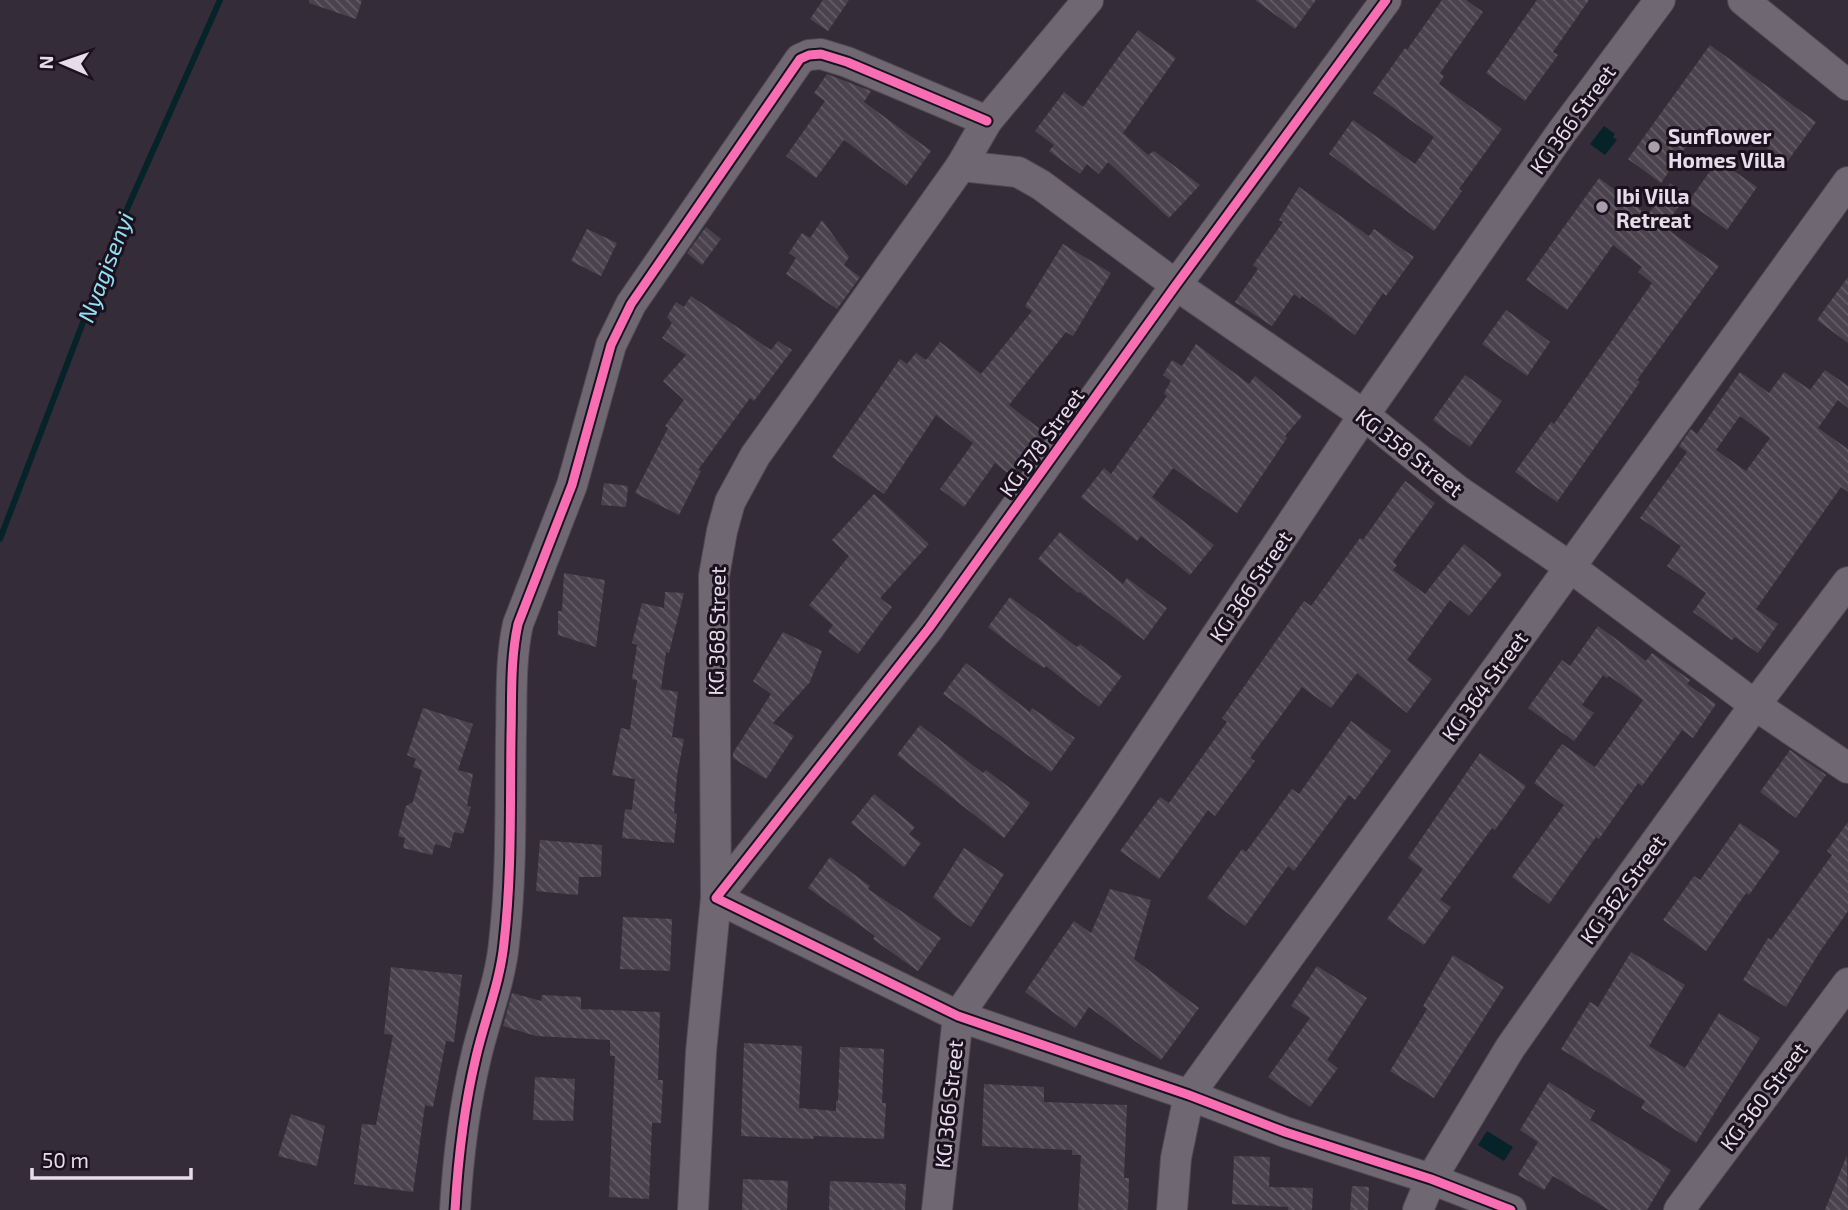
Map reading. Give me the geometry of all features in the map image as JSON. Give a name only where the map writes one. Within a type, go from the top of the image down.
[{"type":"street","name":"KG 368 Street","points":[[693,1210],[701,1052],[716,898],[714,576],[730,502],[755,456],[961,166],[987,121],[1088,0]]},
{"type":"street","name":"KG 378 Street","points":[[716,898],[929,628],[1176,285],[1386,0]]},
{"type":"street","name":"KG 366 Street","points":[[937,1210],[958,1016],[1110,795],[1364,415],[1561,133],[1660,0]]},
{"type":"street","points":[[1743,0],[1848,85]]},
{"type":"street","points":[[456,1210],[463,1130],[476,1056],[496,991],[504,945],[509,881],[515,638],[572,485],[611,345],[622,321],[631,304],[800,59],[821,54],[847,62],[987,121]]},
{"type":"street","name":"KG 358 Street","points":[[961,166],[1018,172],[1041,185],[1176,285],[1364,415],[1457,490],[1570,568],[1755,705],[1848,768]]},
{"type":"street","name":"KG 364 Street","points":[[1172,1210],[1176,1158],[1189,1095],[1848,181]]},
{"type":"street","name":"KG 362 Street","points":[[1418,1210],[1431,1179],[1510,1048],[1755,705],[1848,582]]},
{"type":"street","points":[[716,898],[958,1016],[1189,1095],[1285,1132],[1431,1179],[1511,1210]]},
{"type":"street","name":"KG 360 Street","points":[[1679,1210],[1848,983]]},
{"type":"shaded area","points":[[1604,126],[1615,134],[1613,137],[1617,140],[1605,155],[1590,144]]},
{"type":"shaded area","points":[[1487,1131],[1513,1147],[1504,1161],[1478,1145]]},
{"type":"building","points":[[309,0],[362,0],[356,19],[309,3]]},
{"type":"building","points":[[823,0],[849,0],[828,31],[810,19]]},
{"type":"building","points":[[1255,0],[1316,0],[1295,29]]},
{"type":"building","points":[[1442,0],[1466,0],[1483,12],[1440,73],[1444,76],[1439,84],[1502,129],[1459,189],[1462,191],[1434,231],[1329,154],[1353,120],[1415,164],[1434,137],[1373,93]]},
{"type":"building","points":[[1537,0],[1589,0],[1553,52],[1558,55],[1525,101],[1486,73]]},
{"type":"building","points":[[1138,30],[1176,58],[1123,133],[1148,155],[1154,151],[1200,185],[1169,218],[1108,162],[1099,174],[1087,164],[1080,174],[1049,151],[1054,145],[1035,131],[1064,92],[1083,107]]},
{"type":"building","points":[[1710,45],[1816,122],[1787,162],[1739,128],[1726,148],[1699,128],[1661,183],[1628,159]]},
{"type":"building","points":[[827,74],[871,91],[864,102],[931,151],[906,186],[844,140],[816,178],[786,156],[825,101],[814,93]]},
{"type":"building","points":[[1718,160],[1757,187],[1727,230],[1688,202]]},
{"type":"building","points":[[1599,178],[1648,215],[1670,183],[1687,195],[1664,227],[1719,266],[1637,380],[1640,382],[1557,502],[1515,472],[1551,422],[1554,424],[1652,283],[1638,272],[1642,267],[1613,245],[1567,310],[1526,280]]},
{"type":"building","points":[[1299,187],[1369,236],[1374,229],[1414,257],[1386,296],[1383,293],[1355,335],[1302,296],[1300,299],[1294,294],[1272,326],[1235,302],[1258,269],[1253,265],[1283,222],[1279,220]]},
{"type":"building","points":[[822,220],[849,257],[844,265],[860,277],[837,309],[786,274],[796,258],[789,253],[802,233],[810,238]]},
{"type":"building","points":[[706,227],[721,239],[702,265],[687,253]]},
{"type":"building","points":[[587,229],[617,243],[601,276],[571,261]]},
{"type":"building","points":[[1063,244],[1111,273],[1073,336],[1066,332],[1009,405],[1045,433],[1010,475],[995,463],[964,507],[940,489],[973,443],[936,415],[884,494],[832,457],[900,359],[907,364],[916,353],[926,360],[940,342],[981,374],[1032,311],[1025,306]]},
{"type":"building","points":[[1848,277],[1848,343],[1817,320]]},
{"type":"building","points":[[691,296],[771,350],[778,341],[792,350],[754,401],[750,398],[698,470],[701,471],[679,515],[635,493],[668,428],[665,426],[684,400],[663,381],[686,355],[662,338],[672,323],[667,317],[676,302],[684,307]]},
{"type":"building","points":[[1506,310],[1550,342],[1527,376],[1482,344]]},
{"type":"building","points":[[1196,344],[1249,384],[1255,376],[1302,416],[1285,436],[1287,438],[1237,513],[1173,468],[1152,497],[1214,545],[1190,575],[1141,536],[1137,541],[1081,497],[1104,468],[1111,474],[1167,396],[1164,393],[1171,381],[1163,375],[1172,360],[1182,366]]},
{"type":"building","points":[[1825,370],[1848,386],[1848,408],[1838,400],[1818,428],[1848,449],[1848,492],[1841,487],[1756,609],[1778,624],[1758,653],[1735,637],[1732,640],[1693,612],[1706,593],[1667,566],[1681,546],[1640,518],[1687,452],[1679,446],[1691,429],[1697,434],[1740,372],[1769,393],[1784,372],[1810,390]],"holes":[[[1740,416],[1770,438],[1746,471],[1716,450]]]},
{"type":"building","points":[[1465,375],[1502,401],[1470,447],[1433,420]]},
{"type":"building","points":[[1405,481],[1435,503],[1393,562],[1397,565],[1393,570],[1425,594],[1464,544],[1502,574],[1469,616],[1450,600],[1407,660],[1432,679],[1407,713],[1357,673],[1331,708],[1302,687],[1250,758],[1255,761],[1215,816],[1208,810],[1159,879],[1120,851],[1160,797],[1169,803],[1227,722],[1222,718],[1304,601],[1311,606]]},
{"type":"building","points":[[604,483],[628,486],[626,507],[601,505]]},
{"type":"building","points":[[874,494],[929,544],[880,598],[892,607],[858,654],[828,632],[833,625],[809,605],[849,556],[832,540]]},
{"type":"building","points":[[1060,532],[1123,584],[1127,578],[1167,608],[1144,640],[1078,593],[1038,559]]},
{"type":"building","points":[[564,573],[605,580],[596,647],[558,635],[558,611],[562,611]]},
{"type":"building","points":[[665,592],[684,593],[669,653],[666,652],[661,689],[678,692],[672,737],[684,739],[677,775],[674,843],[622,838],[625,809],[632,810],[635,779],[612,775],[621,728],[630,730],[637,680],[632,679],[637,645],[632,643],[642,603],[664,608]]},
{"type":"building","points":[[1010,597],[1077,647],[1080,644],[1122,676],[1099,707],[1046,666],[1044,668],[1030,659],[988,627]]},
{"type":"building","points":[[1598,626],[1646,661],[1652,653],[1690,680],[1687,684],[1716,704],[1693,738],[1682,730],[1642,786],[1638,783],[1599,839],[1596,837],[1549,904],[1512,877],[1564,805],[1534,783],[1562,744],[1595,767],[1643,700],[1609,676],[1607,678],[1603,675],[1582,705],[1594,713],[1574,741],[1528,708],[1562,660],[1570,666]]},
{"type":"building","points":[[783,632],[822,651],[810,682],[773,723],[794,736],[766,779],[733,758],[733,753],[771,694],[753,681]]},
{"type":"building","points":[[966,663],[1030,712],[1032,708],[1075,738],[1051,772],[943,694]]},
{"type":"building","points":[[423,708],[473,724],[458,770],[473,774],[467,806],[471,807],[463,834],[454,832],[450,848],[435,844],[432,855],[403,848],[405,838],[398,836],[406,806],[413,802],[422,770],[413,767],[416,759],[407,755]]},
{"type":"building","points":[[1351,721],[1391,751],[1355,800],[1349,795],[1294,871],[1288,866],[1245,926],[1207,898],[1242,849],[1246,852],[1292,789],[1299,794]]},
{"type":"building","points":[[920,725],[983,773],[986,770],[1030,803],[1004,838],[897,755]]},
{"type":"building","points":[[1790,750],[1826,775],[1796,818],[1760,792]]},
{"type":"building","points":[[1480,753],[1526,786],[1440,900],[1451,907],[1424,945],[1387,919],[1423,869],[1408,858]]},
{"type":"building","points":[[874,794],[915,827],[909,834],[921,843],[904,867],[851,823]]},
{"type":"building","points":[[1848,822],[1848,911],[1786,1007],[1743,980],[1768,938],[1771,940],[1832,855],[1827,851]]},
{"type":"building","points":[[1740,823],[1780,851],[1749,895],[1746,893],[1706,951],[1663,920],[1694,876],[1700,880]]},
{"type":"building","points":[[540,840],[602,845],[601,877],[579,877],[578,895],[536,891]]},
{"type":"building","points":[[964,848],[1004,874],[971,927],[933,897]]},
{"type":"building","points":[[830,857],[870,886],[868,889],[941,938],[918,971],[808,888]]},
{"type":"building","points":[[1110,889],[1151,900],[1134,959],[1199,1008],[1161,1060],[1089,1007],[1075,1028],[1025,992],[1074,921],[1091,933]]},
{"type":"building","points":[[623,917],[672,919],[670,971],[620,969]]},
{"type":"building","points":[[1631,952],[1685,985],[1649,1046],[1685,1068],[1719,1013],[1760,1038],[1696,1143],[1641,1108],[1645,1101],[1561,1049],[1590,1002],[1598,1007]]},
{"type":"building","points":[[1453,955],[1504,987],[1434,1098],[1390,1071],[1427,1009],[1423,1006]]},
{"type":"building","points":[[1317,966],[1367,998],[1327,1060],[1338,1068],[1310,1107],[1268,1077],[1310,1018],[1291,1006]]},
{"type":"building","points":[[391,967],[462,975],[454,1042],[446,1041],[433,1107],[425,1105],[413,1192],[354,1184],[362,1124],[376,1125],[393,1035],[384,1034]]},
{"type":"building","points":[[512,993],[541,1001],[542,995],[581,997],[581,1009],[660,1012],[658,1080],[663,1080],[661,1123],[652,1123],[649,1199],[609,1197],[615,1056],[610,1056],[610,1040],[536,1036],[503,1026]]},
{"type":"building","points":[[744,1043],[802,1046],[799,1108],[836,1111],[840,1047],[884,1049],[884,1139],[741,1136]]},
{"type":"building","points":[[535,1077],[575,1079],[573,1121],[533,1120]]},
{"type":"building","points":[[1549,1082],[1595,1111],[1590,1120],[1671,1170],[1647,1210],[1609,1210],[1553,1176],[1544,1190],[1518,1175],[1538,1142],[1520,1130]]},
{"type":"building","points":[[984,1084],[1044,1087],[1044,1102],[1127,1105],[1124,1178],[1129,1178],[1128,1210],[1078,1210],[1081,1155],[1072,1155],[1072,1150],[982,1146]]},
{"type":"building","points":[[291,1114],[325,1126],[317,1166],[278,1156]]},
{"type":"building","points":[[1847,1155],[1848,1210],[1825,1210]]},
{"type":"building","points":[[1234,1156],[1270,1157],[1269,1187],[1313,1188],[1312,1210],[1232,1204]]},
{"type":"building","points":[[743,1179],[788,1181],[787,1210],[742,1210]]},
{"type":"building","points":[[830,1181],[906,1184],[905,1210],[829,1210]]},
{"type":"building","points":[[1352,1186],[1369,1187],[1368,1210],[1350,1210]]},
{"type":"waterway","name":"Nyagisenyi","points":[[0,539],[123,218],[220,0]]},
{"type":"cycle path","points":[[1386,0],[1176,285],[929,628],[716,898],[958,1016],[1189,1095],[1285,1132],[1431,1179],[1511,1210]]},
{"type":"cycle path","points":[[455,1210],[468,1095],[499,972],[507,917],[512,679],[518,624],[572,485],[611,345],[631,304],[800,59],[821,54],[847,62],[987,121]]},
{"type":"place","name":"Sunflower Homes Villa","points":[[1654,147]]},
{"type":"place","name":"Ibi Villa Retreat","points":[[1602,207]]}]
